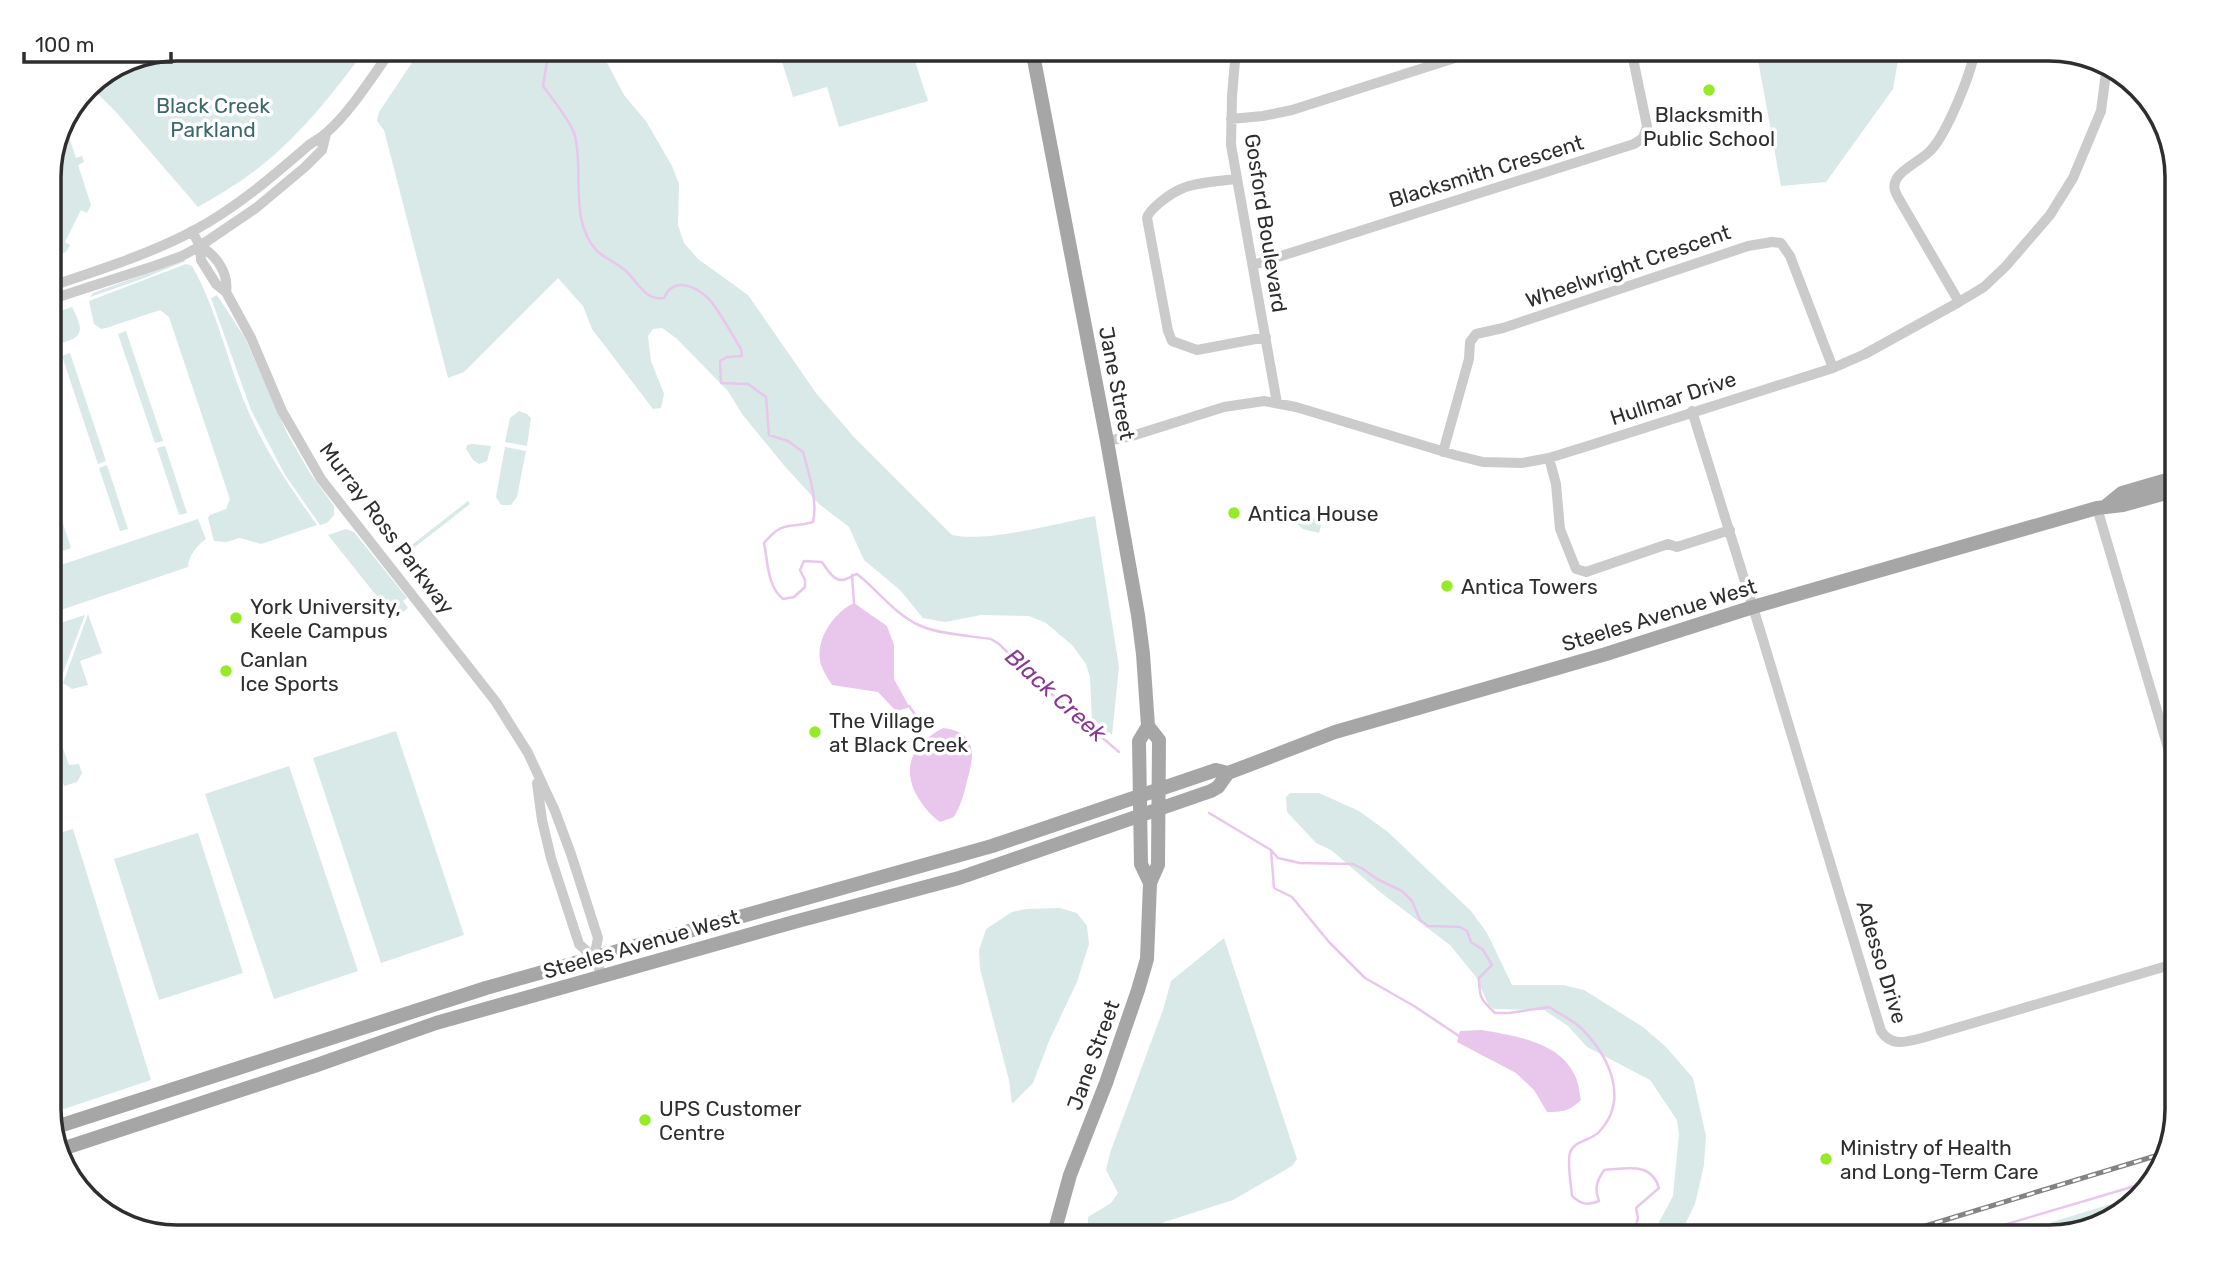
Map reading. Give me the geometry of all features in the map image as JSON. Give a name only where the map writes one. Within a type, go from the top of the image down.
[{"type":"main road","name":"Jane Street","points":[[1034,61],[1138,615],[1148,726],[1159,740],[1158,866],[1150,883],[1147,959],[1106,1083],[1070,1175],[1056,1225]]},
{"type":"main road","name":"Steeles Avenue West","points":[[2101,507],[2122,492],[2165,480]]},
{"type":"main road","name":"Steeles Avenue West","points":[[68,1147],[436,1023],[960,878],[1211,791],[1218,787],[1228,773],[1335,732],[1606,654],[1753,607],[2101,507],[2123,505],[2165,493]]},
{"type":"main road","name":"Jane Street","points":[[1148,726],[1139,741],[1140,864],[1150,883]]},
{"type":"main road","name":"Steeles Avenue West","points":[[62,1125],[474,992],[992,846],[1216,770],[1228,773]]},
{"type":"main road","points":[[789,902],[794,922]]},
{"type":"street","points":[[61,283],[143,254],[192,232],[260,188],[312,142],[326,134],[353,103],[383,61]]},
{"type":"street","name":"Gosford Boulevard","points":[[1235,61],[1231,145],[1277,403]]},
{"type":"street","points":[[1231,119],[1263,117],[1292,110],[1445,61]]},
{"type":"street","name":"Blacksmith Crescent","points":[[1253,265],[1634,144],[1643,138],[1647,126],[1634,61]]},
{"type":"street","points":[[1959,302],[1894,190],[1894,184],[1899,176],[1921,161],[1941,139],[1972,61]]},
{"type":"street","name":"Hullmar Drive","points":[[1107,441],[1132,436],[1224,407],[1264,401],[1296,407],[1443,452],[1502,464],[1549,458],[1833,368],[1865,354],[1959,302],[1984,287],[2006,267],[2050,215],[2073,178],[2101,111],[2106,76]]},
{"type":"street","points":[[61,296],[154,266],[200,246],[256,208],[305,167],[322,150],[326,134]]},
{"type":"street","points":[[1237,178],[1181,188],[1148,212],[1153,253],[1172,341],[1197,350],[1266,337]]},
{"type":"street","name":"Murray Ross Parkway","points":[[192,232],[200,246],[201,260],[216,285],[226,292],[251,338],[282,411],[321,479],[496,702],[528,753],[555,811],[598,938],[594,958]]},
{"type":"street","name":"Wheelwright Crescent","points":[[1443,452],[1469,359],[1471,342],[1476,334],[1503,328],[1748,246],[1781,243],[1790,256],[1833,368]]},
{"type":"street","points":[[1692,411],[1753,607]]},
{"type":"street","points":[[1549,458],[1556,484],[1560,528],[1576,569],[1586,572],[1668,544],[1677,547],[1730,530]]},
{"type":"street","points":[[2101,507],[2165,735]]},
{"type":"street","name":"Adesso Drive","points":[[1753,607],[1881,1031],[1886,1039],[1903,1042],[1922,1038],[2165,967]]},
{"type":"street","name":"Murray Ross Parkway","points":[[536,775],[551,858],[579,944],[594,958],[603,977]]},
{"type":"green space","name":"Black Creek Parkland","points":[[357,61],[328,99],[285,145],[247,177],[198,207],[97,93],[133,70],[155,63]]},
{"type":"green space","points":[[413,61],[606,61],[624,95],[646,121],[672,166],[679,184],[678,225],[684,243],[698,259],[748,295],[816,393],[854,437],[952,535],[966,537],[1002,534],[1095,516],[1119,667],[1112,735],[1092,720],[1090,677],[1086,664],[1072,645],[1046,623],[1029,616],[981,615],[945,622],[923,618],[900,590],[864,560],[849,527],[819,504],[782,463],[742,414],[728,391],[676,338],[662,328],[653,329],[648,336],[651,361],[664,394],[661,408],[653,409],[592,329],[583,306],[558,278],[464,372],[448,378],[384,130],[377,121],[379,112]]},
{"type":"green space","points":[[782,61],[915,61],[928,101],[839,127],[827,87],[793,97]]},
{"type":"green space","points":[[1758,61],[1898,61],[1893,89],[1826,182],[1781,186]]},
{"type":"green space","points":[[69,137],[76,158],[82,156],[84,162],[78,165],[91,205],[87,213],[81,210],[65,242],[70,245],[66,252],[61,254],[61,170]]},
{"type":"green space","points":[[186,261],[90,297],[93,293]]},
{"type":"green space","points":[[186,264],[192,266],[208,298],[244,401],[259,434],[317,525],[261,544],[240,538],[226,542],[214,541],[208,518],[226,509],[230,499],[169,317],[160,310],[106,328],[101,329],[94,324],[89,301]]},
{"type":"green space","points":[[217,295],[245,338],[287,433],[310,473],[334,506],[334,515],[327,523],[320,525],[285,475],[251,410],[211,298]]},
{"type":"green space","points":[[72,307],[80,331],[73,339],[61,343],[61,311]]},
{"type":"green space","points":[[126,331],[163,441],[155,443],[118,334]]},
{"type":"green space","points":[[70,353],[106,461],[98,464],[62,356]]},
{"type":"green space","points":[[519,411],[531,418],[527,446],[505,442],[510,418]]},
{"type":"green space","points":[[467,445],[491,446],[487,461],[479,464],[473,460],[466,449]]},
{"type":"green space","points":[[165,446],[187,513],[179,515],[157,448]]},
{"type":"green space","points":[[505,447],[526,451],[517,497],[511,505],[501,505],[496,497]]},
{"type":"green space","points":[[107,465],[128,529],[120,531],[99,468]]},
{"type":"green space","points":[[468,501],[470,504],[406,554],[404,551]]},
{"type":"green space","points":[[1290,509],[1322,522],[1319,533],[1303,529],[1288,515]]},
{"type":"green space","points":[[61,518],[71,548],[63,551],[61,545]]},
{"type":"green space","points":[[198,519],[206,539],[199,544],[188,567],[61,610],[61,565]]},
{"type":"green space","points":[[346,529],[354,532],[407,598],[403,601],[408,608],[395,619],[328,535]]},
{"type":"green space","points":[[88,614],[102,653],[80,661],[88,685],[72,689],[63,683]]},
{"type":"green space","points":[[85,615],[61,678],[61,623]]},
{"type":"green space","points":[[396,731],[464,935],[381,963],[313,758]]},
{"type":"green space","points":[[61,742],[69,765],[79,764],[82,773],[77,782],[64,786],[61,777]]},
{"type":"green space","points":[[289,766],[358,971],[274,999],[205,794]]},
{"type":"green space","points":[[1290,793],[1319,793],[1359,811],[1388,832],[1471,911],[1487,933],[1512,985],[1563,985],[1584,990],[1643,1027],[1666,1047],[1693,1078],[1706,1136],[1704,1165],[1695,1204],[1685,1225],[1658,1225],[1673,1196],[1679,1134],[1677,1120],[1650,1080],[1587,1047],[1568,1026],[1544,1010],[1494,1009],[1489,1006],[1476,977],[1450,945],[1380,892],[1331,850],[1316,843],[1287,812],[1286,797]]},
{"type":"green space","points":[[73,829],[151,1080],[61,1110],[61,832]]},
{"type":"green space","points":[[198,833],[243,973],[159,1000],[114,859]]},
{"type":"green space","points":[[1060,908],[1077,913],[1087,926],[1089,944],[1077,982],[1049,1041],[1033,1083],[1012,1104],[1009,1080],[980,969],[979,950],[986,929],[1012,912]]},
{"type":"green space","points":[[1224,938],[1297,1159],[1292,1166],[1233,1200],[1155,1225],[1088,1225],[1088,1217],[1111,1203],[1118,1193],[1106,1170],[1110,1153],[1163,1010],[1171,981]]},
{"type":"green space","points":[[2118,1202],[2079,1221],[2042,1225]]},
{"type":"shaded area","points":[[854,603],[887,626],[894,645],[894,679],[908,708],[896,711],[878,692],[832,685],[825,673],[820,656],[823,637],[832,621]]},
{"type":"shaded area","points":[[943,728],[954,730],[968,739],[972,753],[970,771],[959,808],[954,817],[940,822],[923,805],[915,792],[910,771],[911,762],[919,746]]},
{"type":"shaded area","points":[[1482,1030],[1523,1038],[1560,1056],[1576,1078],[1581,1100],[1566,1110],[1547,1112],[1534,1090],[1516,1073],[1457,1042],[1460,1031]]},
{"type":"waterway","name":"Black Creek","points":[[547,61],[543,86],[575,136],[580,210],[588,238],[596,250],[623,269],[652,297],[664,298],[673,287],[684,285],[708,298],[741,349],[742,356],[727,357],[720,361],[721,383],[748,384],[766,397],[769,435],[788,441],[803,452],[814,496],[813,522],[782,528],[764,543],[769,573],[778,594],[783,599],[794,597],[805,587],[800,570],[804,561],[822,562],[832,575],[842,580],[857,574],[895,609],[921,626],[945,633],[991,639],[999,644],[1042,686],[1119,752]]},
{"type":"waterway","points":[[852,575],[854,603]]},
{"type":"waterway","points":[[909,706],[922,724]]},
{"type":"waterway","name":"Black Creek","points":[[1209,813],[1271,850],[1278,858],[1300,863],[1353,864],[1402,891],[1412,901],[1420,920],[1428,926],[1460,927],[1467,931],[1471,942],[1483,950],[1492,965],[1479,978],[1479,984],[1482,998],[1495,1013],[1549,1007],[1581,1028],[1600,1051],[1612,1078],[1614,1092],[1613,1106],[1599,1132],[1579,1143],[1570,1153],[1572,1196],[1584,1203],[1599,1201],[1597,1185],[1604,1170],[1644,1170],[1655,1179],[1659,1188],[1636,1208],[1636,1225]]},
{"type":"waterway","points":[[1271,850],[1274,888],[1292,897],[1329,942],[1365,978],[1459,1036]]},
{"type":"waterway","points":[[2004,1225],[2135,1186]]},
{"type":"railway","points":[[1928,1225],[2154,1156]]},
{"type":"place","name":"Blacksmith Public School","points":[[1709,90]]},
{"type":"place","name":"Antica House","points":[[1234,513]]},
{"type":"place","name":"Antica Towers","points":[[1447,586]]},
{"type":"place","name":"York University, Keele Campus","points":[[236,618]]},
{"type":"place","name":"Canlan Ice Sports","points":[[226,671]]},
{"type":"place","name":"The Village at Black Creek","points":[[815,732]]},
{"type":"place","name":"UPS Customer Centre","points":[[645,1120]]},
{"type":"place","name":"Ministry of Health and Long-Term Care","points":[[1826,1159]]}]
